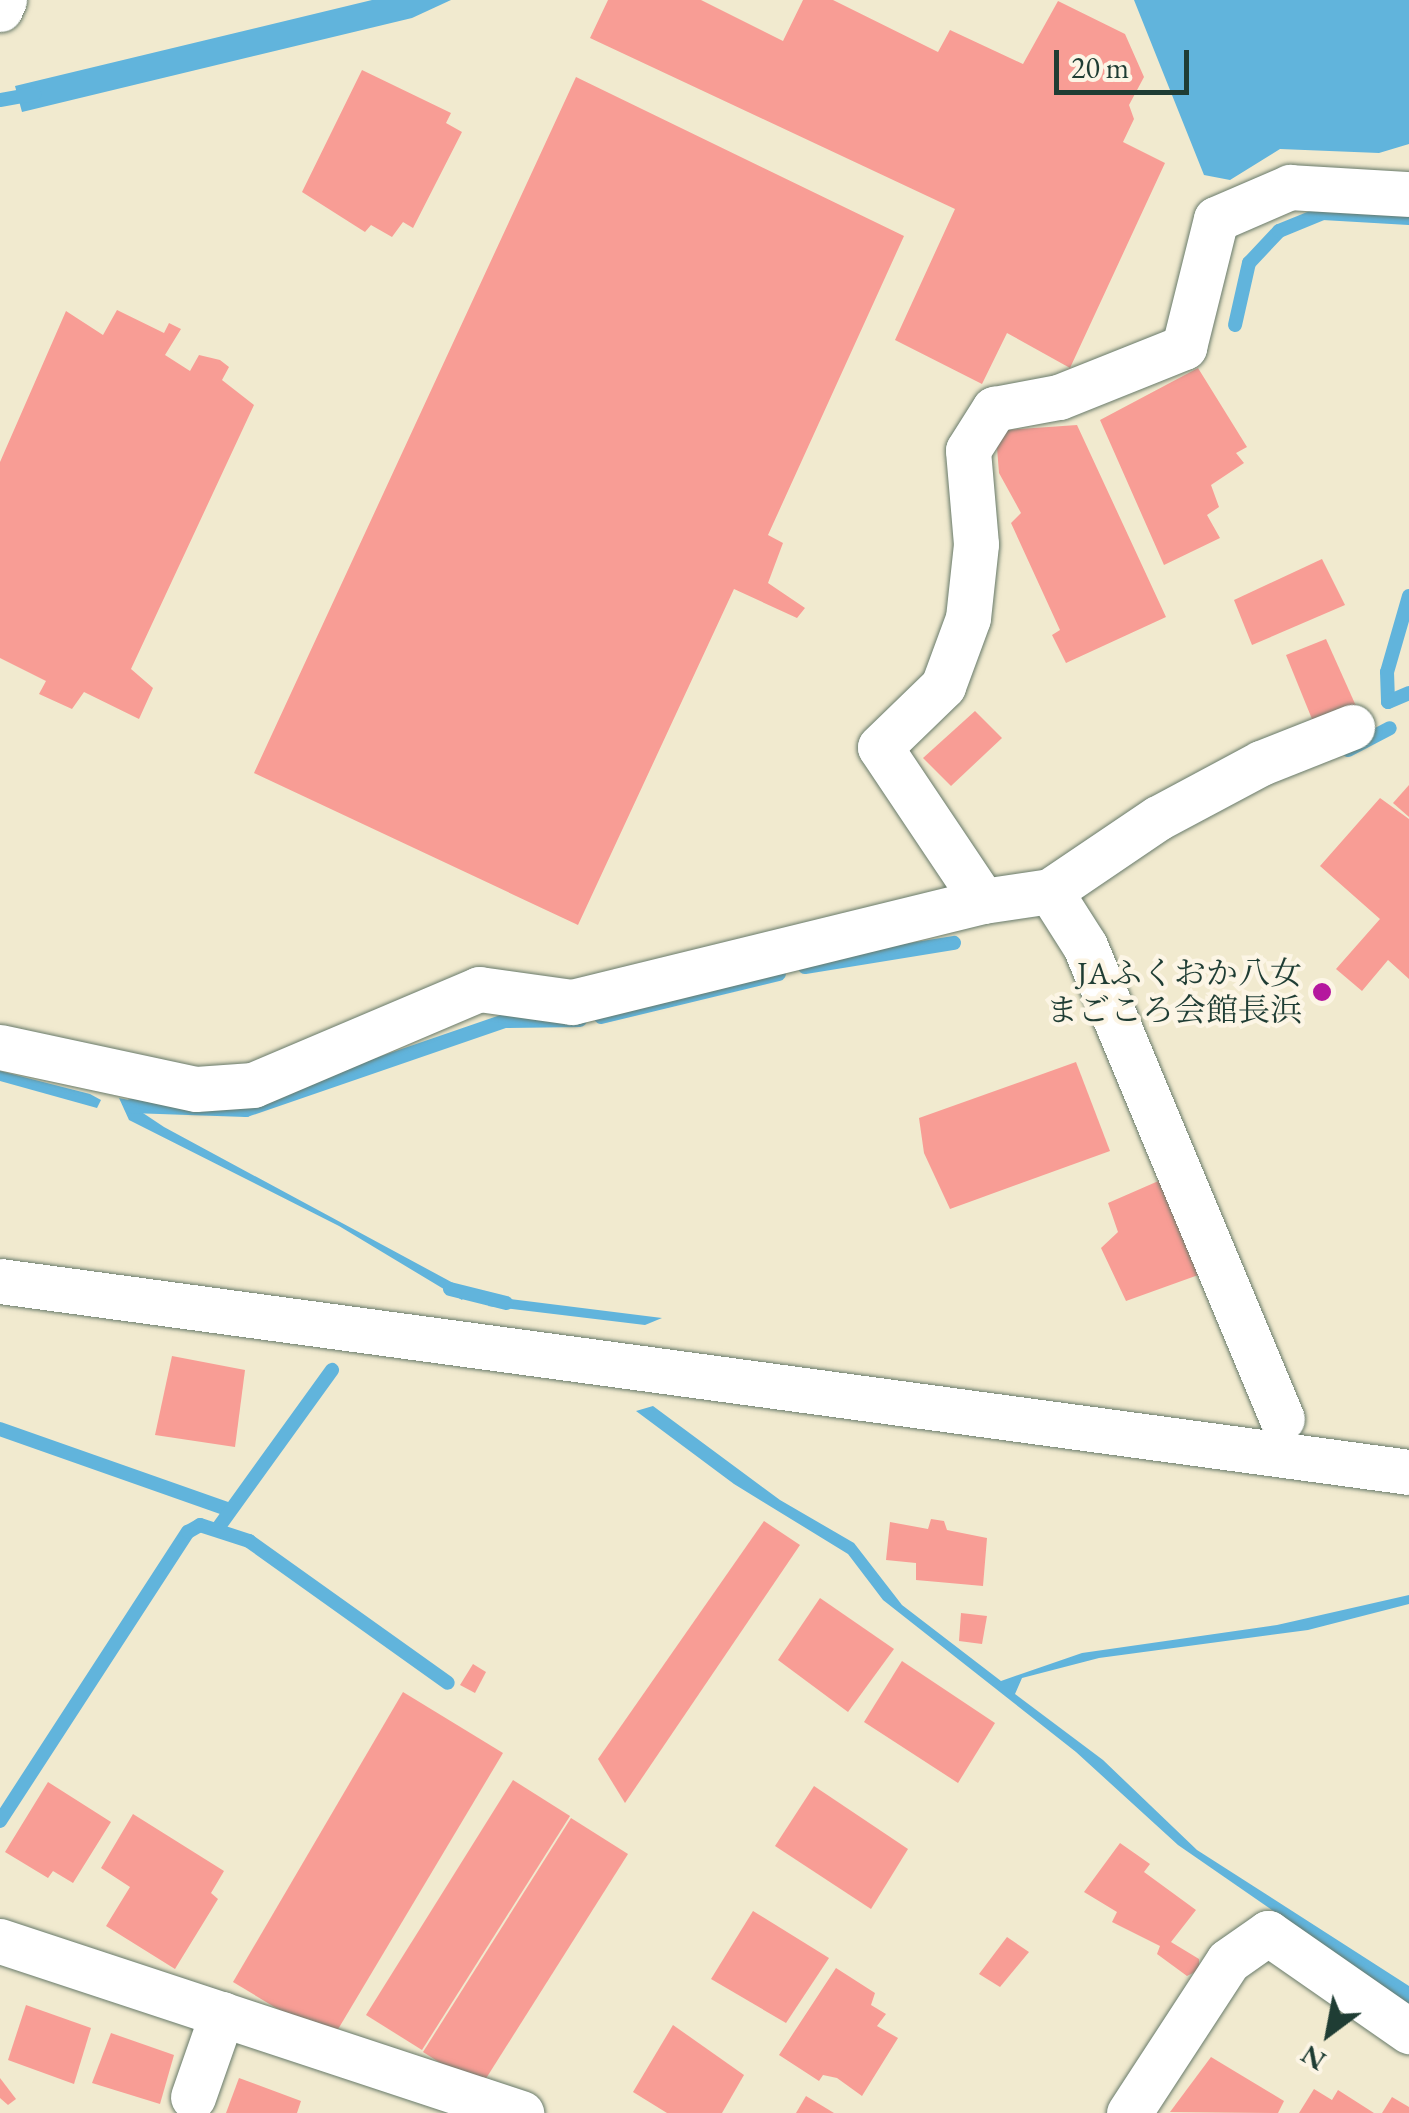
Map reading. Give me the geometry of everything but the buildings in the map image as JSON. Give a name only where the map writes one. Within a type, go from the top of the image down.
[{"type":"street","points":[[0,8],[4,0]]},
{"type":"street","points":[[1100,1041],[1060,940],[986,900],[880,747],[943,686],[968,618],[976,544],[968,450],[994,409],[1060,397],[1184,347],[1216,219],[1290,187],[1409,194]]},
{"type":"street","points":[[0,1048],[196,1089],[253,1085],[479,989],[572,1002],[986,900],[1050,891],[1158,818],[1261,764],[1352,727]]},
{"type":"street","points":[[1050,891],[1085,946],[1282,1419]]},
{"type":"street","points":[[0,1281],[1409,1472]]},
{"type":"street","points":[[1129,2113],[1228,1960],[1268,1933],[1409,2031]]},
{"type":"street","points":[[0,1941],[521,2113]]},
{"type":"street","points":[[193,2097],[222,2014]]},
{"type":"water","points":[[372,0],[451,0],[412,18],[22,112],[15,86]]},
{"type":"water","points":[[1134,0],[1409,0],[1409,144],[1379,153],[1280,149],[1230,180],[1204,175]]},
{"type":"water","points":[[0,1071],[101,1100],[97,1108],[0,1081]]},
{"type":"water","points":[[119,1098],[139,1102],[140,1111],[164,1127],[468,1291],[462,1300],[339,1226],[129,1120]]},
{"type":"water","points":[[494,1297],[662,1318],[645,1325],[488,1306]]},
{"type":"water","points":[[653,1406],[780,1500],[854,1543],[902,1605],[1001,1681],[1082,1653],[1277,1625],[1409,1595],[1409,1604],[1308,1630],[1099,1658],[1022,1678],[1015,1694],[1103,1760],[1197,1850],[1409,1986],[1409,2005],[1178,1845],[1076,1752],[883,1600],[848,1554],[734,1484],[636,1411]]},
{"type":"waterway","points":[[0,100],[34,94]]},
{"type":"waterway","points":[[1235,325],[1249,263],[1279,231],[1323,213],[1409,218]]},
{"type":"waterway","points":[[1409,596],[1387,672],[1388,702],[1409,693]]},
{"type":"waterway","points":[[1348,750],[1390,728]]},
{"type":"waterway","points":[[805,967],[954,943]]},
{"type":"waterway","points":[[601,1017],[779,974]]},
{"type":"waterway","points":[[131,1106],[246,1110],[505,1021],[580,1020]]},
{"type":"waterway","points":[[450,1289],[506,1303]]},
{"type":"waterway","points":[[218,1528],[332,1370]]},
{"type":"waterway","points":[[0,1429],[227,1509]]},
{"type":"waterway","points":[[0,1821],[188,1532],[200,1525],[249,1541],[448,1683]]},
{"type":"place","name":"JAふくおか八女 まごころ会館長浜","points":[[1322,992]]}]
